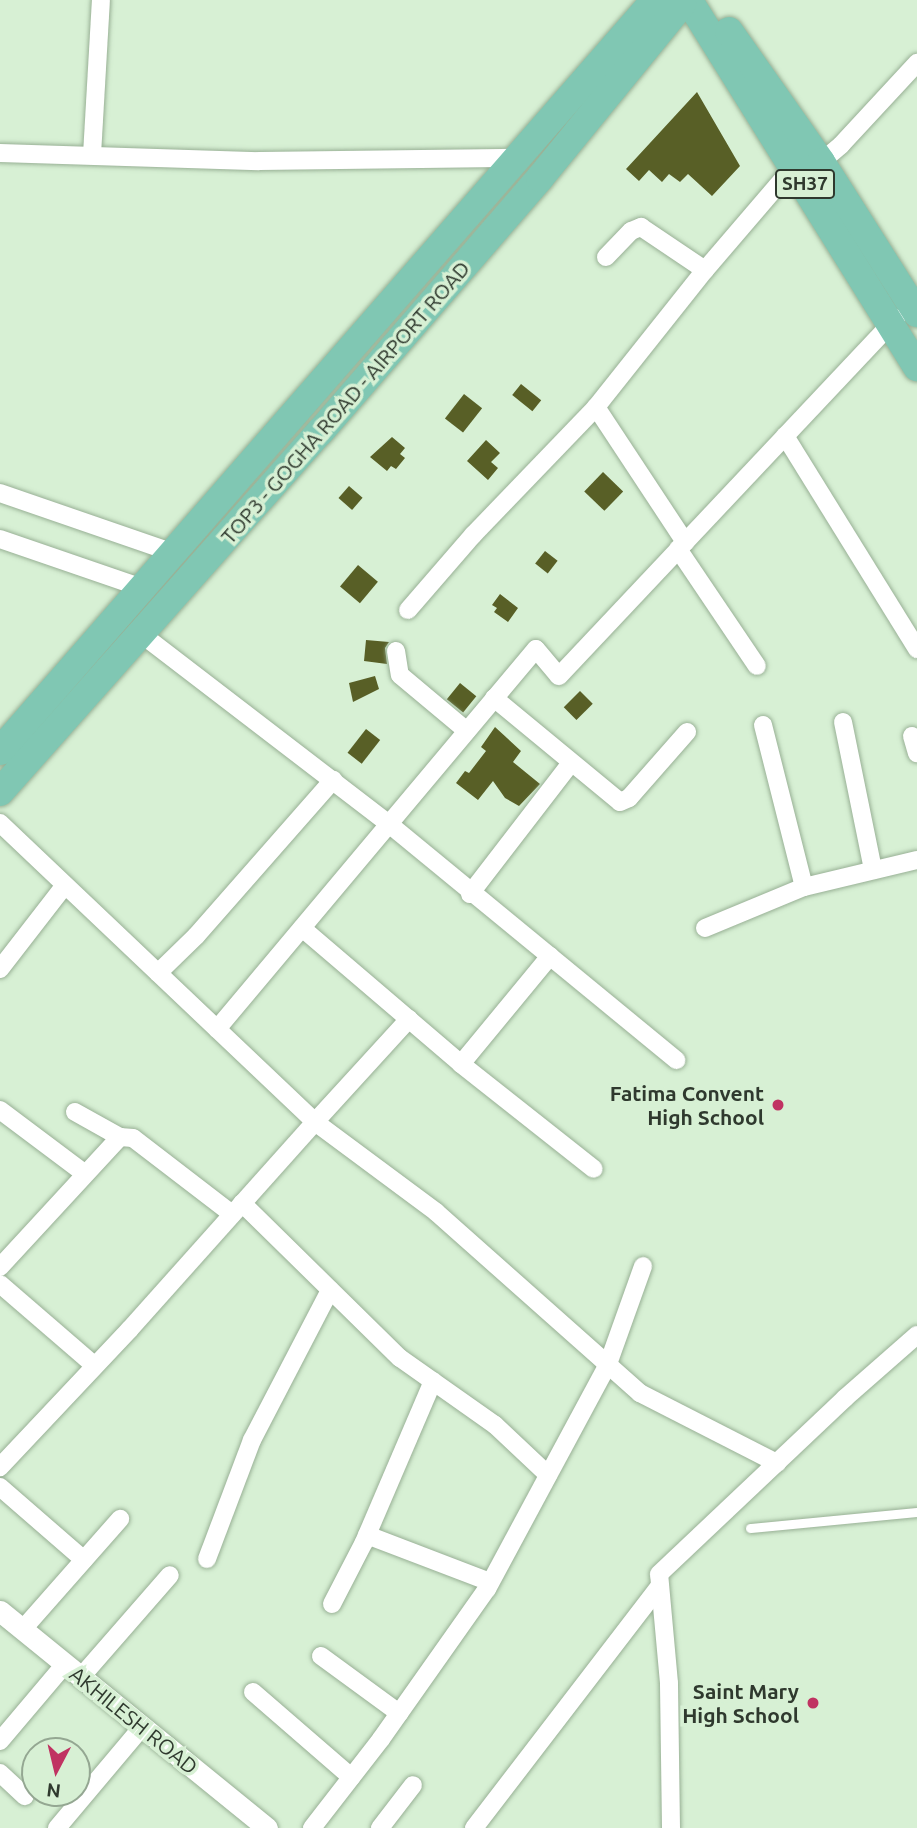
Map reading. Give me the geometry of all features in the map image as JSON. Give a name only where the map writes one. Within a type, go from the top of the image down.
[{"type":"main road","name":"TOP3 - GOGHA ROAD - AIRPORT ROAD","points":[[0,751],[655,0]]},
{"type":"main road","name":"TOP3 - GOGHA ROAD - AIRPORT ROAD","points":[[0,792],[320,432],[690,2]]},
{"type":"main road","name":"SH37","points":[[690,2],[805,169],[914,308]]},
{"type":"main road","name":"SH37","points":[[805,169],[890,324],[917,366]]},
{"type":"street","points":[[92,155],[101,0]]},
{"type":"street","points":[[408,610],[473,535],[596,407],[705,270],[805,169],[917,63]]},
{"type":"street","points":[[0,153],[259,161],[517,156],[546,170]]},
{"type":"street","points":[[606,257],[631,231],[641,227],[705,270]]},
{"type":"street","points":[[218,1030],[536,649],[559,676],[890,324],[914,308]]},
{"type":"street","points":[[596,407],[757,666]]},
{"type":"street","points":[[785,436],[917,649]]},
{"type":"street","points":[[0,493],[174,553]]},
{"type":"street","points":[[0,539],[142,588]]},
{"type":"street","points":[[141,633],[389,824],[470,894],[676,1060]]},
{"type":"street","points":[[396,651],[400,675],[467,731]]},
{"type":"street","points":[[494,698],[615,800],[625,801],[687,732]]},
{"type":"street","points":[[843,722],[873,870]]},
{"type":"street","points":[[763,725],[804,887]]},
{"type":"street","points":[[470,894],[571,763]]},
{"type":"street","points":[[158,973],[196,936],[333,780]]},
{"type":"street","points":[[0,823],[315,1122],[436,1212],[640,1393],[777,1463]]},
{"type":"street","points":[[705,928],[804,887],[917,860]]},
{"type":"street","points":[[0,969],[65,885]]},
{"type":"street","points":[[302,928],[461,1064],[594,1169]]},
{"type":"street","points":[[461,1064],[550,957]]},
{"type":"street","points":[[0,1467],[409,1019]]},
{"type":"street","points":[[0,1110],[84,1173]]},
{"type":"street","points":[[75,1112],[120,1137],[132,1138],[237,1209],[330,1290],[400,1358],[495,1424],[548,1475]]},
{"type":"street","points":[[0,1267],[120,1137]]},
{"type":"street","points":[[312,1828],[399,1713],[490,1582],[608,1364],[643,1266]]},
{"type":"street","points":[[0,1284],[95,1366]]},
{"type":"street","points":[[207,1559],[252,1440],[330,1290]]},
{"type":"street","points":[[671,1828],[669,1684],[659,1574],[917,1335]]},
{"type":"street","points":[[332,1604],[367,1535],[433,1381]]},
{"type":"street","points":[[0,1487],[84,1560]]},
{"type":"street","points":[[23,1629],[120,1519]]},
{"type":"street","points":[[367,1535],[490,1582]]},
{"type":"street","points":[[0,1741],[170,1575]]},
{"type":"street","points":[[474,1828],[660,1586]]},
{"type":"street","name":"AKHILESH ROAD","points":[[0,1611],[267,1828]]},
{"type":"street","points":[[321,1656],[399,1713]]},
{"type":"street","points":[[253,1692],[351,1777]]},
{"type":"street","points":[[57,1828],[142,1727]]},
{"type":"street","points":[[0,1773],[21,1792]]},
{"type":"street","points":[[380,1828],[413,1785]]},
{"type":"lane","points":[[750,1528],[917,1512]]},
{"type":"building","points":[[697,92],[740,166],[712,196],[688,174],[680,182],[669,174],[662,182],[649,170],[639,181],[626,169]]},
{"type":"building","points":[[521,384],[541,400],[532,411],[512,395]]},
{"type":"building","points":[[464,394],[482,408],[463,433],[445,418]]},
{"type":"building","points":[[392,437],[405,448],[400,454],[405,458],[396,469],[391,466],[387,471],[370,457]]},
{"type":"building","points":[[486,440],[500,453],[491,462],[498,468],[488,480],[467,461]]},
{"type":"building","points":[[603,472],[623,491],[604,511],[584,491]]},
{"type":"building","points":[[349,486],[363,498],[352,510],[339,498]]},
{"type":"building","points":[[545,551],[558,561],[548,573],[535,564]]},
{"type":"building","points":[[358,565],[378,582],[360,603],[340,586]]},
{"type":"building","points":[[500,594],[518,608],[508,622],[494,612],[497,608],[492,605]]},
{"type":"building","points":[[366,640],[389,642],[385,648],[387,664],[364,661]]},
{"type":"building","points":[[375,676],[379,689],[353,702],[349,683]]},
{"type":"building","points":[[460,683],[476,696],[463,713],[447,699]]},
{"type":"building","points":[[580,691],[593,704],[576,720],[564,707]]},
{"type":"building","points":[[495,727],[521,751],[513,762],[540,784],[519,806],[505,798],[493,781],[478,800],[456,783],[465,771],[469,773],[486,751],[481,747]]},
{"type":"building","points":[[366,729],[380,740],[362,764],[348,753]]},
{"type":"place","name":"Fatima Convent High School","points":[[778,1105]]},
{"type":"place","name":"Saint Mary High School","points":[[813,1703]]}]
